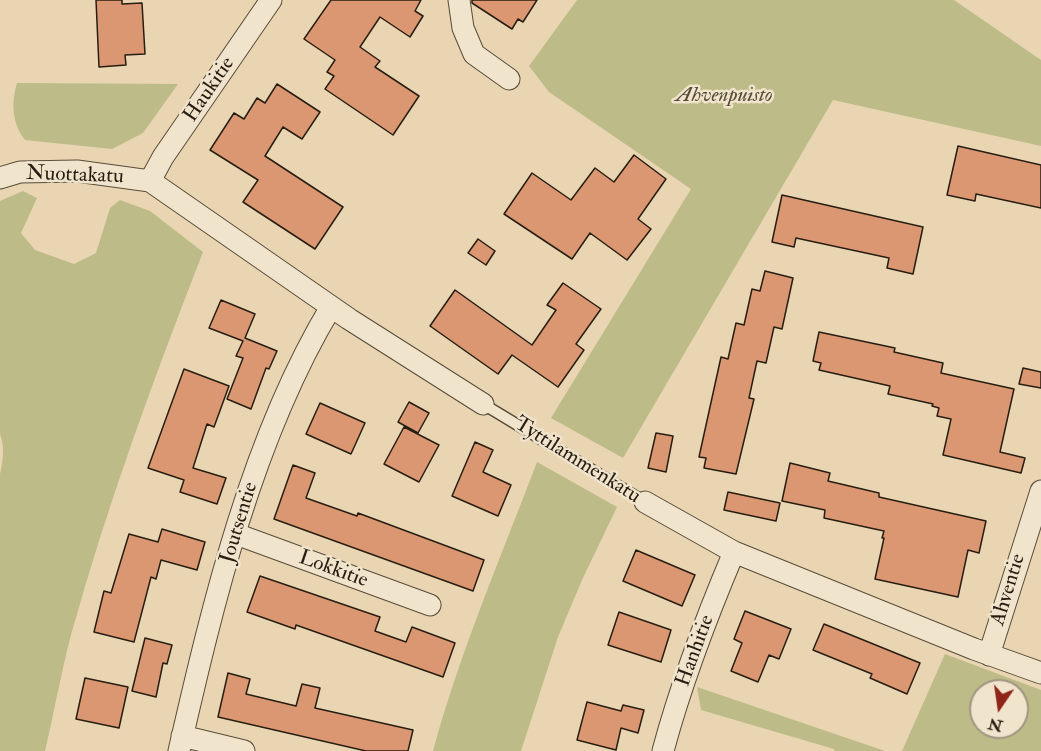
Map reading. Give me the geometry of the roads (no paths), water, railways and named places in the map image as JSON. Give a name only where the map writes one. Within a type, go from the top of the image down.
[{"type":"street","name":"Haukitie","points":[[150,181],[271,0]]},
{"type":"street","points":[[459,0],[463,28],[474,54],[509,79]]},
{"type":"street","name":"Nuottakatu","points":[[0,178],[20,172],[77,171],[150,181]]},
{"type":"street","name":"Tyttilammenkatu","points":[[150,181],[331,307],[483,404]]},
{"type":"street","name":"Joutsentie","points":[[180,743],[212,613],[252,482],[285,397],[331,307]]},
{"type":"street","name":"Ahventie","points":[[989,655],[1041,490]]},
{"type":"street","name":"Tyttilammenkatu","points":[[645,502],[734,552],[989,655],[1041,673]]},
{"type":"street","name":"Lokkitie","points":[[236,534],[430,605]]},
{"type":"street","name":"Hanhitie","points":[[663,751],[717,592],[734,552]]},
{"type":"street","points":[[180,743],[244,751]]},
{"type":"lane","name":"Tyttilammenkatu","points":[[483,404],[645,502]]},
{"type":"park label","name":"Ahvenpuisto","points":[[724,96]]}]
